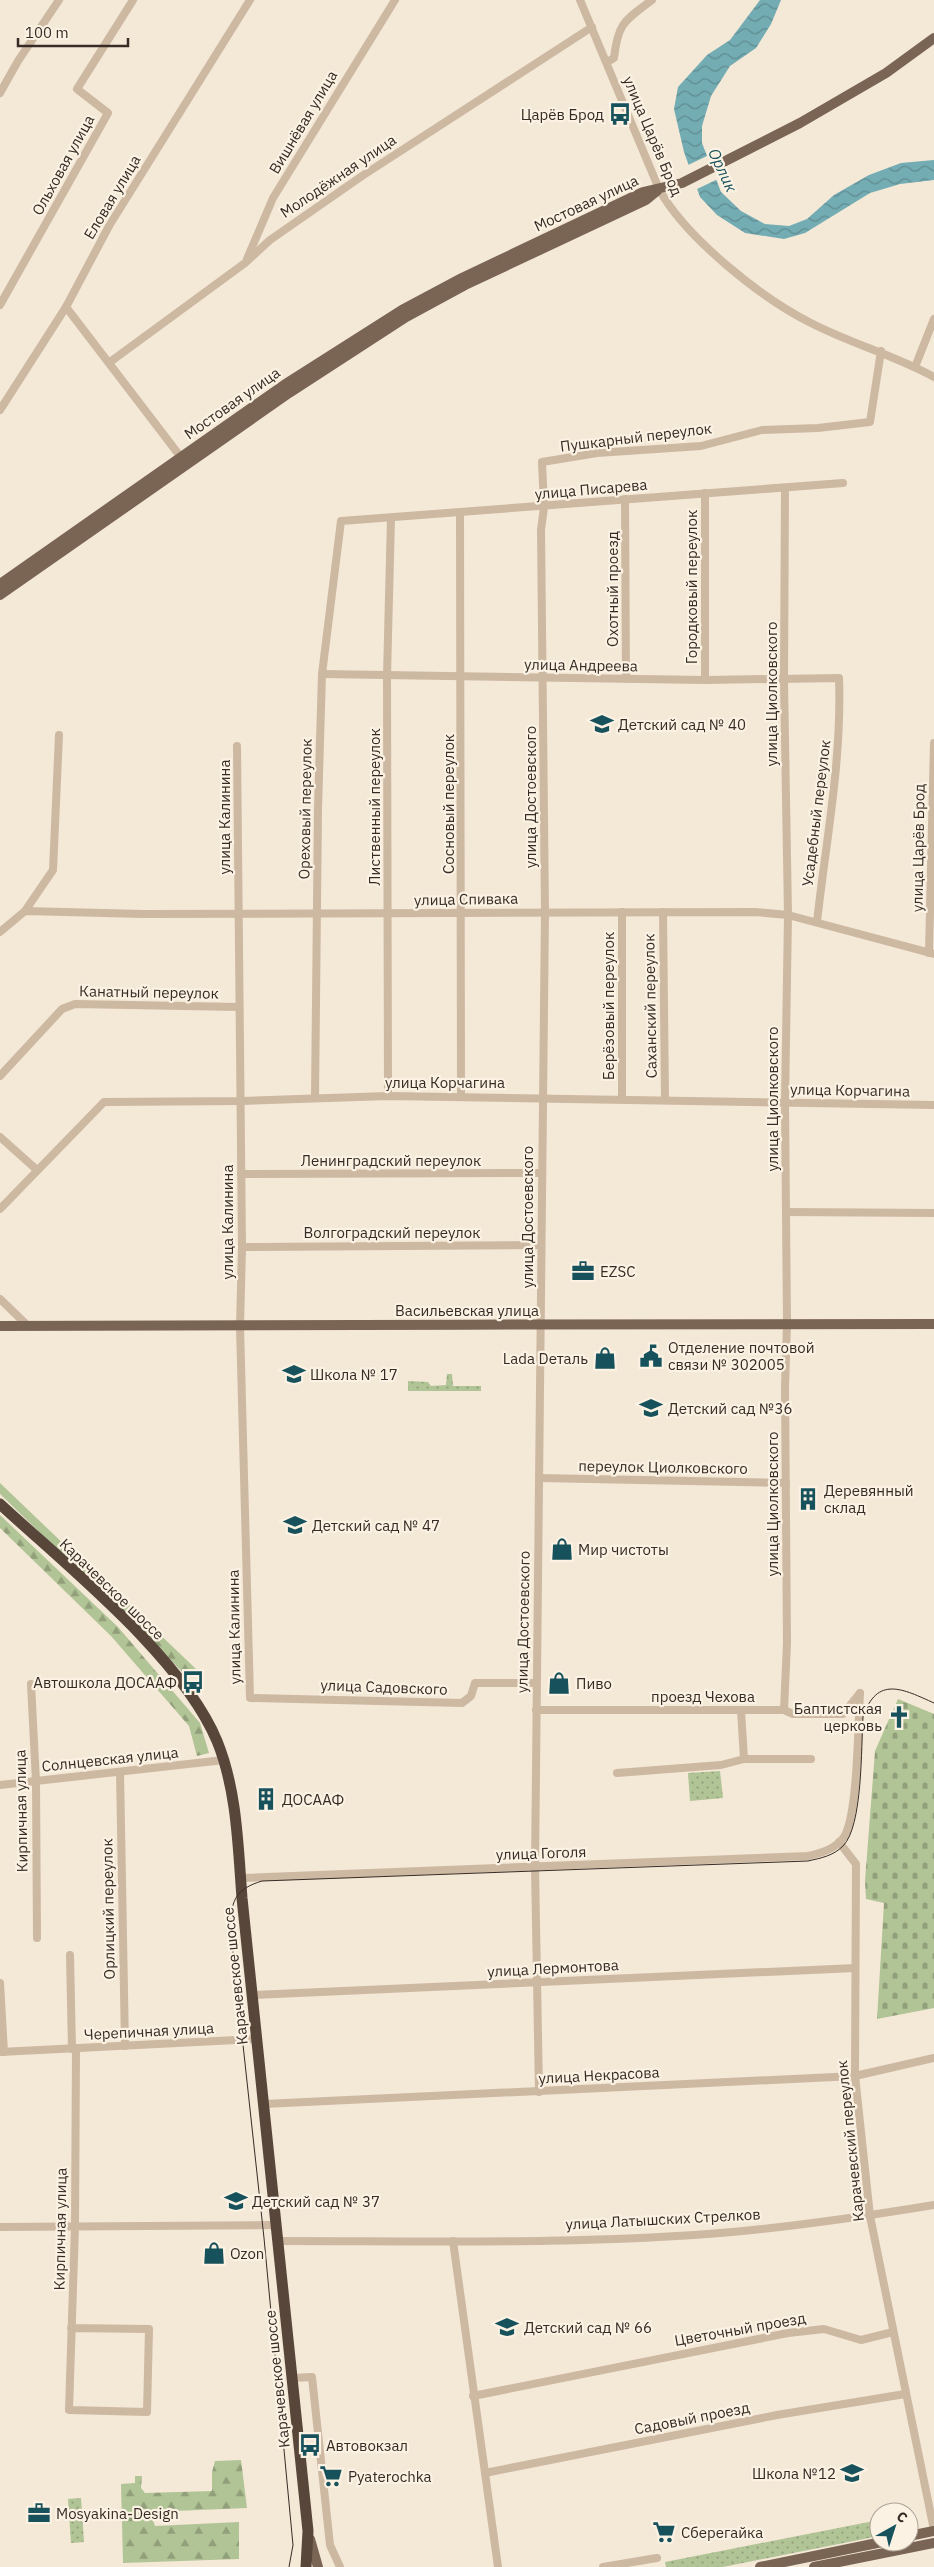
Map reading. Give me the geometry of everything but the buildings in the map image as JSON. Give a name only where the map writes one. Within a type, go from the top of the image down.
[{"type":"highway","name":"Карачевское шоссе","points":[[0,1504],[151,1648],[195,1703],[217,1740],[224,1760],[233,1802],[308,2531]]},
{"type":"highway","points":[[301,2567],[308,2531]]},
{"type":"highway","points":[[306,2567],[308,2531]]},
{"type":"main road","points":[[659,189],[682,183],[782,132],[879,78],[934,38]]},
{"type":"main road","name":"Мостовая улица","points":[[0,584],[184,461],[406,318],[465,285],[646,200],[659,189]]},
{"type":"main road","name":"Мостовая улица","points":[[0,596],[184,461]]},
{"type":"main road","name":"Васильевская улица","points":[[0,1326],[240,1327],[540,1324],[934,1324]]},
{"type":"main road","points":[[308,2531],[312,2567]]},
{"type":"main road","points":[[308,2531],[318,2567]]},
{"type":"main road","points":[[919,2534],[934,2531]]},
{"type":"main road","points":[[814,2567],[934,2542]]},
{"type":"main road","points":[[760,2567],[869,2545]]},
{"type":"street","points":[[0,93],[18,61],[59,0]]},
{"type":"street","name":"Ольховая улица","points":[[0,304],[108,113],[77,89],[133,0]]},
{"type":"street","name":"Еловая улица","points":[[0,410],[66,307],[109,226],[250,0]]},
{"type":"street","name":"Вишнёвая улица","points":[[245,263],[273,198],[394,0]]},
{"type":"street","name":"улица Царёв Брод","points":[[580,0],[659,189],[669,208],[702,244],[775,302],[809,322],[881,351],[934,377]]},
{"type":"street","points":[[607,62],[614,58],[616,38],[623,22],[652,0]]},
{"type":"street","name":"Молодёжная улица","points":[[110,362],[245,263],[270,240],[362,176],[592,27]]},
{"type":"street","points":[[66,307],[184,461]]},
{"type":"street","points":[[915,367],[934,319]]},
{"type":"street","name":"Пушкарный переулок","points":[[542,462],[596,454],[701,446],[762,430],[818,428],[870,422],[881,351]]},
{"type":"street","name":"улица Достоевского","points":[[539,2092],[535,1867],[545,912],[542,530],[544,507],[542,462]]},
{"type":"street","name":"улица Писарева","points":[[341,521],[843,483]]},
{"type":"street","name":"улица Циолковского","points":[[784,1710],[787,1643],[785,1103],[788,915],[784,681],[785,488]]},
{"type":"street","name":"Городковый переулок","points":[[705,493],[705,680]]},
{"type":"street","name":"Охотный проезд","points":[[625,499],[626,679]]},
{"type":"street","name":"Сосновый переулок","points":[[460,512],[462,678],[461,1096]]},
{"type":"street","name":"Лиственный переулок","points":[[388,1096],[387,676],[390,518]]},
{"type":"street","name":"Ореховый переулок","points":[[315,1098],[316,914],[322,674],[341,521]]},
{"type":"street","name":"улица Андреева","points":[[322,674],[462,678],[784,681],[839,678]]},
{"type":"street","name":"Усадебный переулок","points":[[817,922],[827,833],[836,780],[840,712],[839,678]]},
{"type":"street","points":[[0,932],[25,911],[53,870],[59,735]]},
{"type":"street","name":"улица Царёв Брод","points":[[932,954],[934,743]]},
{"type":"street","name":"улица Калинина","points":[[237,746],[238,1007],[242,1174],[240,1327],[250,1698]]},
{"type":"street","name":"улица Спивака","points":[[25,911],[239,914],[755,912],[788,915],[932,954]]},
{"type":"street","name":"Берёзовый переулок","points":[[622,912],[622,1099]]},
{"type":"street","name":"Саханский переулок","points":[[663,912],[665,1100]]},
{"type":"street","name":"Канатный переулок","points":[[0,1076],[62,1009],[75,1004],[238,1007]]},
{"type":"street","name":"улица Корчагина","points":[[0,1209],[104,1102],[241,1101],[388,1096],[542,1096],[785,1103],[934,1104]]},
{"type":"street","points":[[0,1137],[37,1170]]},
{"type":"street","name":"Ленинградский переулок","points":[[242,1174],[541,1173]]},
{"type":"street","points":[[786,1212],[934,1213]]},
{"type":"street","name":"Волгоградский переулок","points":[[242,1247],[541,1245]]},
{"type":"street","points":[[0,1300],[28,1326]]},
{"type":"street","name":"переулок Циолковского","points":[[540,1478],[786,1483]]},
{"type":"street","name":"улица Садовского","points":[[250,1698],[462,1703],[471,1696],[475,1683],[536,1683]]},
{"type":"street","name":"Кирпичная улица","points":[[31,1684],[36,1781],[36,1938]]},
{"type":"street","name":"проезд Чехова","points":[[536,1710],[784,1710],[793,1714],[842,1714],[860,1693],[852,1817],[839,1842]]},
{"type":"street","points":[[741,1710],[744,1759]]},
{"type":"street","points":[[617,1773],[721,1765],[744,1759],[811,1759]]},
{"type":"street","name":"Солнцевская улица","points":[[0,1785],[224,1760]]},
{"type":"street","name":"Орлицкий переулок","points":[[120,1772],[125,2046]]},
{"type":"street","name":"улица Гоголя","points":[[240,1878],[271,1875],[808,1856],[821,1853],[839,1842]]},
{"type":"street","name":"Карачевский переулок","points":[[839,1842],[856,1864],[855,2076],[870,2216],[892,2332],[934,2531]]},
{"type":"street","name":"Черепичная улица","points":[[70,1955],[74,2049]]},
{"type":"street","name":"улица Лермонтова","points":[[252,1995],[855,1968]]},
{"type":"street","name":"Черепичная улица","points":[[0,1983],[2,2052],[257,2039]]},
{"type":"street","name":"Кирпичная улица","points":[[71,2328],[149,2329],[147,2412],[69,2410],[71,2328],[75,2227],[74,2049]]},
{"type":"street","name":"улица Некрасова","points":[[264,2104],[855,2076],[934,2058]]},
{"type":"street","name":"улица Латышских Стрелков","points":[[278,2241],[452,2241],[593,2238],[732,2232],[870,2216],[934,2205]]},
{"type":"street","points":[[0,2227],[277,2225]]},
{"type":"street","points":[[452,2241],[498,2567]]},
{"type":"street","name":"Цветочный проезд","points":[[473,2396],[788,2333],[824,2329],[861,2340],[892,2332]]},
{"type":"street","points":[[292,2378],[312,2377],[330,2545],[340,2567]]},
{"type":"street","name":"Садовый проезд","points":[[485,2473],[777,2415],[905,2394]]},
{"type":"street","points":[[602,2567],[656,2558]]},
{"type":"green space","points":[[447,1374],[452,1374],[453,1386],[481,1386],[481,1391],[408,1391],[408,1381],[428,1382],[431,1386],[446,1385]]},
{"type":"green space","points":[[0,1483],[94,1573],[89,1580],[0,1494]]},
{"type":"green space","points":[[0,1515],[118,1627],[200,1723],[209,1753],[197,1756],[189,1726],[111,1636],[0,1528]]},
{"type":"green space","points":[[107,1584],[196,1669],[187,1677],[105,1591]]},
{"type":"green space","points":[[898,1699],[934,1714],[934,2008],[877,2019],[884,1903],[866,1899],[865,1881],[875,1751]]},
{"type":"green space","points":[[720,1771],[723,1798],[690,1801],[688,1773]]},
{"type":"green space","points":[[241,2460],[247,2508],[150,2512],[155,2526],[239,2522],[239,2559],[123,2563],[121,2484],[135,2483],[135,2476],[142,2476],[141,2488],[145,2493],[212,2491],[212,2472],[215,2461]]},
{"type":"green space","points":[[81,2498],[84,2542],[71,2543],[68,2499]]},
{"type":"green space","points":[[869,2522],[869,2538],[723,2567],[666,2567],[665,2562]]},
{"type":"water","points":[[760,0],[781,0],[771,24],[756,48],[730,66],[711,96],[702,126],[702,143],[721,192],[741,211],[765,224],[789,226],[807,219],[834,195],[869,175],[901,163],[934,160],[934,180],[900,184],[870,193],[805,233],[784,239],[745,233],[717,215],[700,197],[684,152],[674,109],[678,87],[707,55],[730,40]]},
{"type":"pier","points":[[709,155],[718,179],[695,190],[686,166]]},
{"type":"tram line","points":[[289,2567],[293,2545],[264,2238],[230,1925],[232,1908],[237,1896],[246,1888],[262,1881],[808,1861],[822,1858],[843,1846],[850,1836],[858,1804],[863,1717],[869,1704],[883,1690],[892,1689],[912,1693],[934,1703]]},
{"type":"place","name":"Царёв Брод","points":[[620,114]]},
{"type":"place","name":"Детский сад № 40","points":[[602,724]]},
{"type":"place","name":"EZSC","points":[[583,1271]]},
{"type":"place","name":"Отделение почтовой связи № 302005","points":[[651,1356]]},
{"type":"place","name":"Lada Dеталь","points":[[605,1358]]},
{"type":"place","name":"Школа № 17","points":[[294,1374]]},
{"type":"place","name":"Детский сад №36","points":[[651,1408]]},
{"type":"place","name":"Деревянный склад","points":[[808,1499]]},
{"type":"place","name":"Детский сад № 47","points":[[295,1525]]},
{"type":"place","name":"Мир чистоты","points":[[562,1549]]},
{"type":"place","name":"Автошкола ДОСААФ","points":[[193,1682]]},
{"type":"place","name":"Пиво","points":[[559,1683]]},
{"type":"place","name":"Баптистская церковь","points":[[899,1717]]},
{"type":"place","name":"ДОСААФ","points":[[266,1799]]},
{"type":"place","name":"Детский сад № 37","points":[[236,2201]]},
{"type":"place","name":"Ozon","points":[[214,2253]]},
{"type":"place","name":"Детский сад № 66","points":[[507,2327]]},
{"type":"place","name":"Автовокзал","points":[[310,2445]]},
{"type":"place","name":"Школа №12","points":[[852,2473]]},
{"type":"place","name":"Pyaterochka","points":[[331,2476]]},
{"type":"place","name":"Mosyakina-Design","points":[[39,2513]]},
{"type":"place","name":"Сберегайка","points":[[664,2532]]},
{"type":"water label","name":"Орлик","points":[[723,170]]}]
